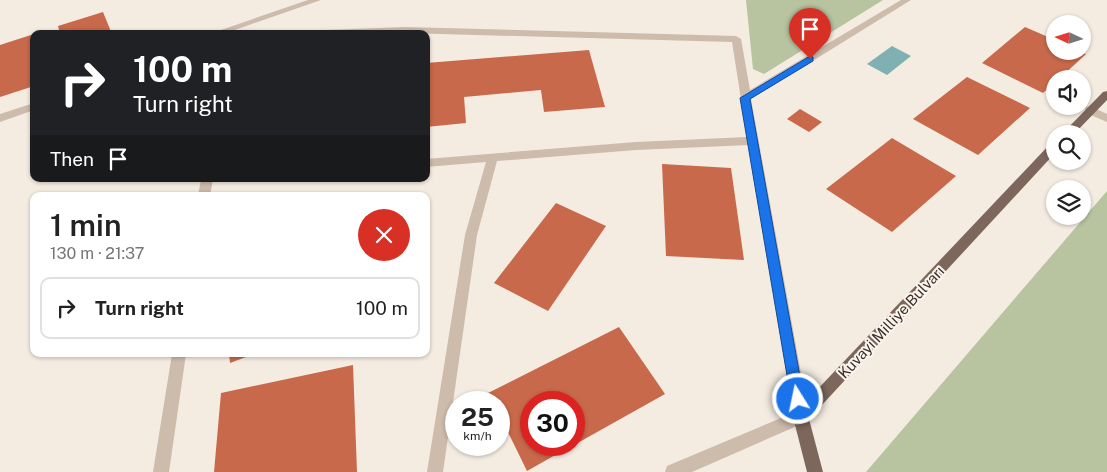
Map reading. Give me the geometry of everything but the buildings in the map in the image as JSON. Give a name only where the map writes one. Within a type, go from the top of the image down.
[{"type":"main road","points":[[1091,109],[1107,94]]},
{"type":"main road","points":[[1076,125],[1085,115]]},
{"type":"main road","name":"Kuvayi Milliye Bulvarı","points":[[801,417],[1046,156]]},
{"type":"main road","points":[[801,417],[815,472]]},
{"type":"street","points":[[226,30],[318,0]]},
{"type":"street","points":[[745,98],[907,0]]},
{"type":"street","points":[[430,31],[736,39],[752,141],[801,417]]},
{"type":"street","points":[[0,118],[30,107]]},
{"type":"street","points":[[1091,110],[1107,118]]},
{"type":"street","points":[[430,162],[636,146],[752,141]]},
{"type":"street","points":[[435,472],[436,452],[471,235],[493,157]]},
{"type":"street","points":[[161,472],[179,357]]},
{"type":"street","name":"Kuvayi Milliye Bulvarı","points":[[673,472],[801,417]]},
{"type":"green space","points":[[746,0],[883,0],[764,74],[753,69]]},
{"type":"green space","points":[[1107,191],[1107,472],[866,472],[1078,225],[1091,225],[1091,210]]},
{"type":"water","points":[[892,46],[911,56],[887,75],[867,64]]},
{"type":"route","points":[[798,399],[745,98],[810,59]]}]
